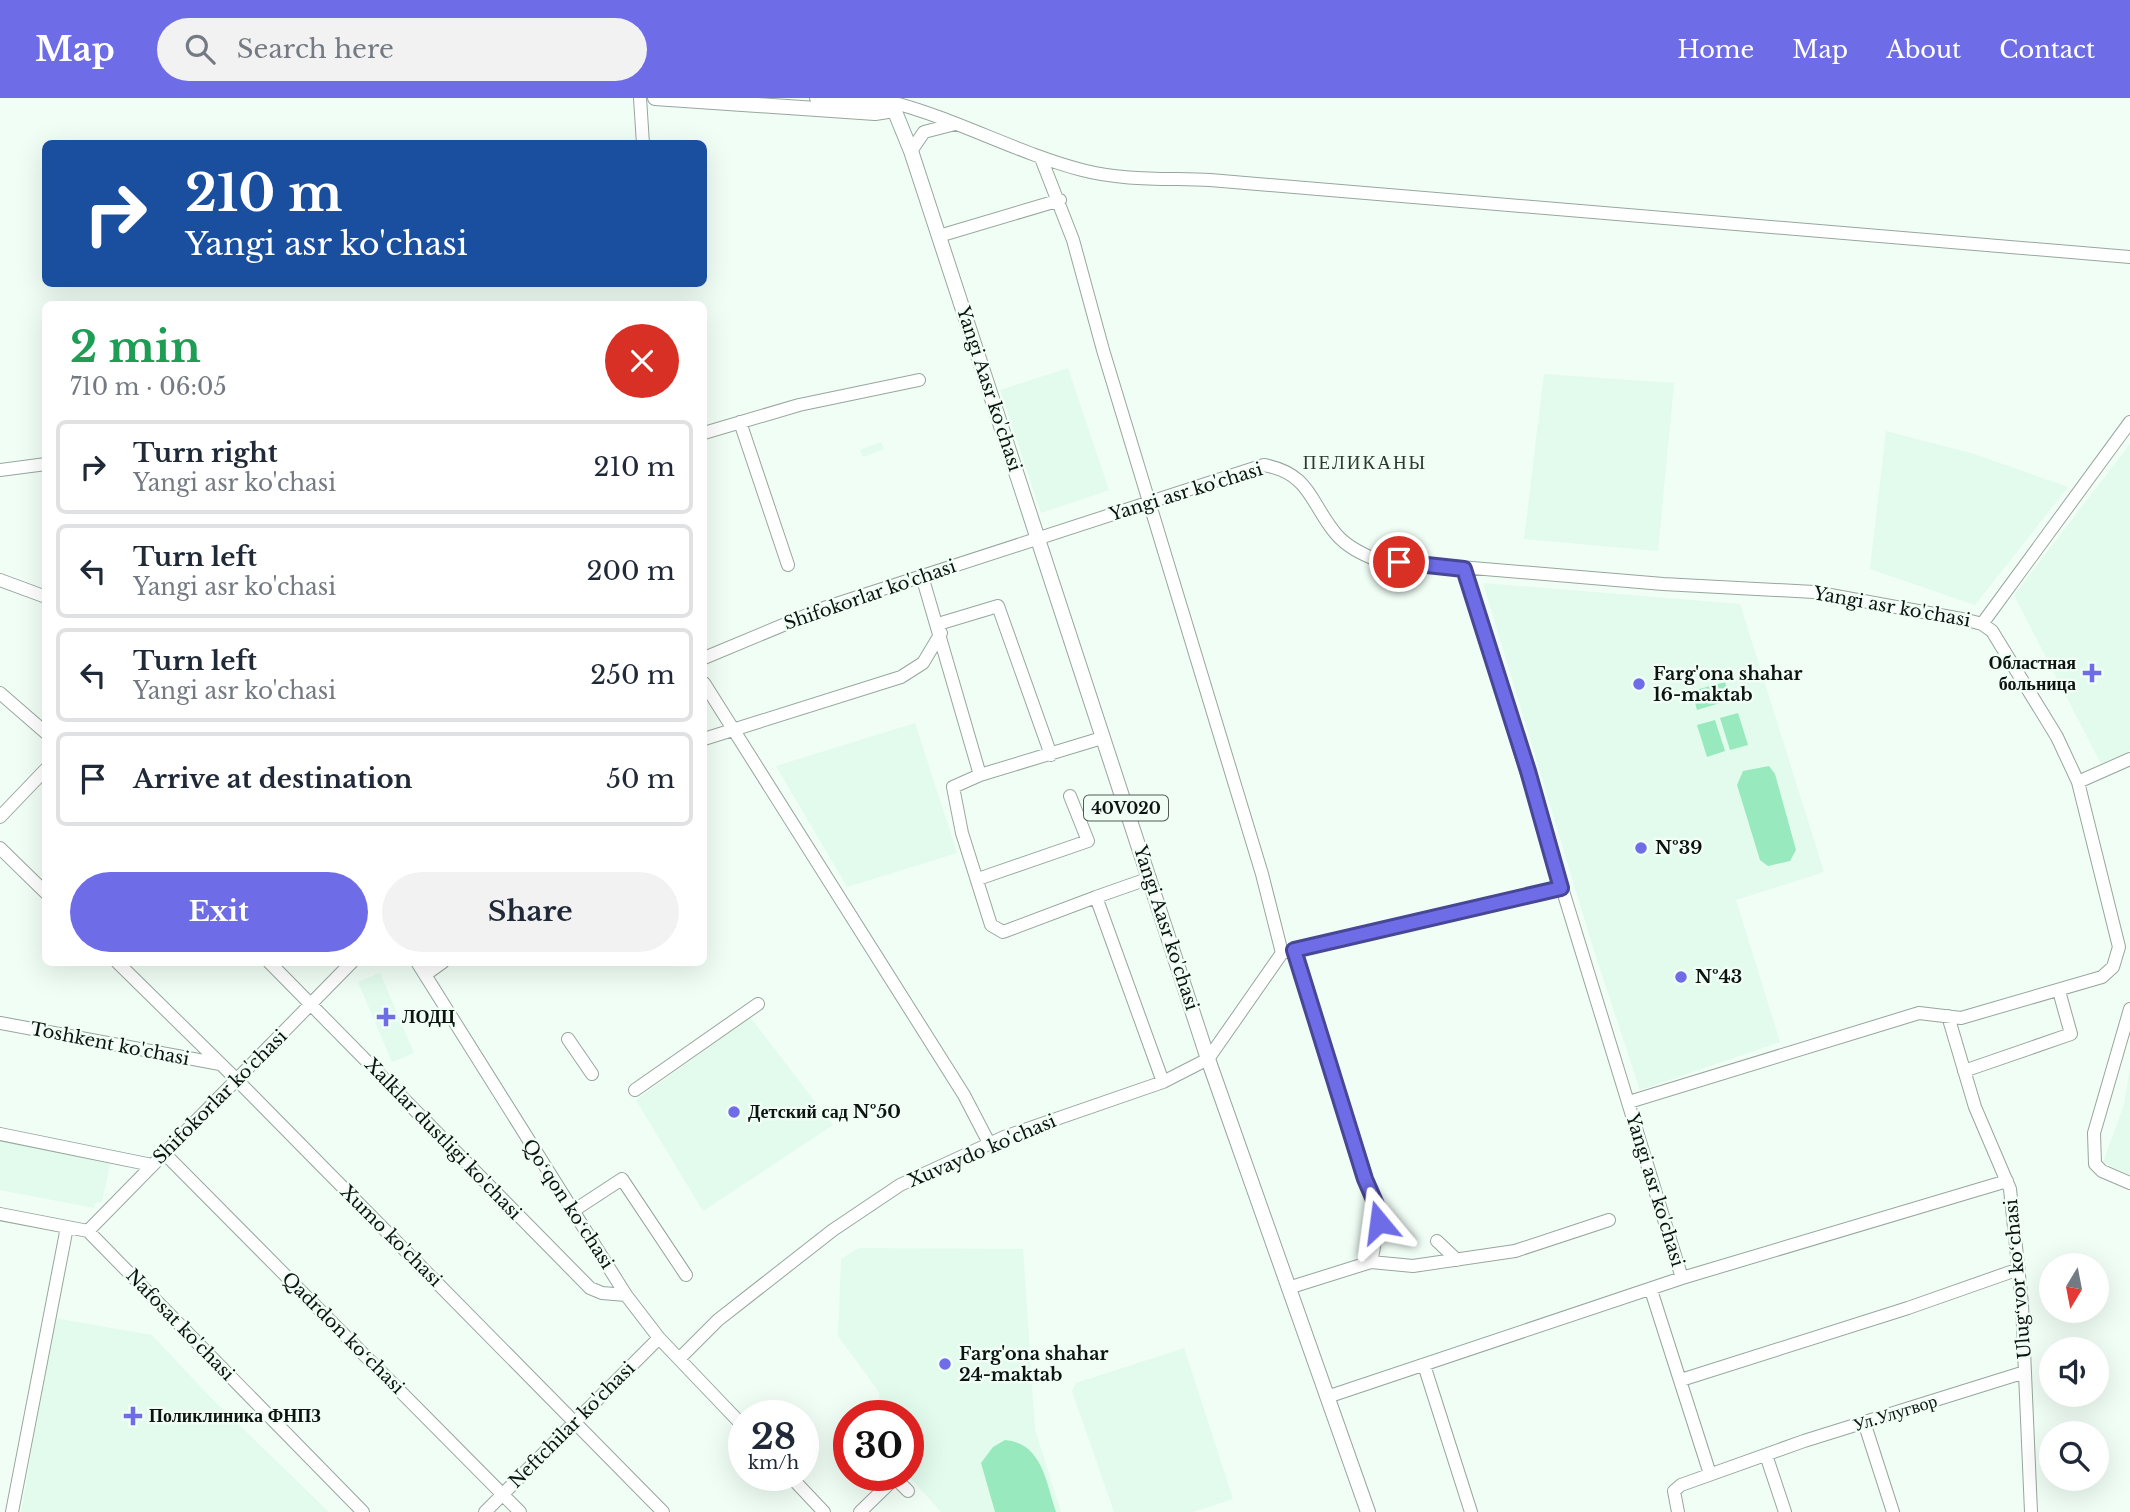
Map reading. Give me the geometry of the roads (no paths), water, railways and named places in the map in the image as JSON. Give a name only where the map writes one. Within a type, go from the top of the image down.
[{"type":"main road","points":[[655,98],[885,107]]},
{"type":"main road","points":[[817,98],[885,107]]},
{"type":"main road","name":"Yangi Aasr ko'chasi","points":[[885,107],[911,151],[1208,1059],[1367,1512]]},
{"type":"street","points":[[640,98],[643,140]]},
{"type":"street","points":[[885,107],[926,111],[1041,158],[1107,174],[1210,180],[2130,257]]},
{"type":"street","points":[[911,151],[924,132],[960,123]]},
{"type":"street","points":[[1041,158],[1060,200],[1262,874],[1365,1179],[1378,1209],[1379,1222],[1371,1262]]},
{"type":"street","points":[[939,236],[1060,200]]},
{"type":"street","points":[[707,432],[799,405],[919,380]]},
{"type":"street","points":[[740,422],[788,565]]},
{"type":"street","points":[[1982,624],[2130,422]]},
{"type":"street","points":[[0,470],[42,465]]},
{"type":"street","name":"Yangi asr ko'chasi","points":[[1039,539],[1264,465],[1279,468],[1301,480],[1336,534],[1361,553],[1377,560],[1464,569],[1814,592],[1911,608],[1982,624],[1992,631],[2057,737],[2078,782],[2119,947],[2117,957],[2107,974],[2059,991],[1961,1018],[1919,1013],[1629,1102]]},
{"type":"street","name":"Shifokorlar ko'chasi","points":[[707,658],[824,608],[1039,539]]},
{"type":"street","name":"Yangi asr ko'chasi","points":[[1464,569],[1682,1278]]},
{"type":"street","points":[[922,576],[981,775]]},
{"type":"street","points":[[1,583],[42,596]]},
{"type":"street","points":[[707,738],[901,677],[923,663],[939,629],[998,606],[1051,755]]},
{"type":"street","points":[[707,688],[964,1095],[989,1143]]},
{"type":"street","points":[[0,693],[42,730]]},
{"type":"street","points":[[1102,738],[981,775],[953,787],[962,833],[991,925],[1003,932],[1150,878]]},
{"type":"street","points":[[2078,782],[2130,759]]},
{"type":"street","points":[[0,817],[42,773]]},
{"type":"street","points":[[978,879],[1088,841],[1070,796]]},
{"type":"street","points":[[0,848],[42,889]]},
{"type":"street","points":[[1208,1059],[1288,951],[1561,888]]},
{"type":"street","points":[[1096,898],[1163,1083]]},
{"type":"street","points":[[2119,947],[2130,960]]},
{"type":"street","name":"Xumo ko'chasi","points":[[121,966],[663,1512]]},
{"type":"street","name":"Xalklar dustligi ko'chasi","points":[[274,966],[590,1288],[610,1295],[626,1295]]},
{"type":"street","name":"Shifokorlar ko'chasi","points":[[88,1231],[348,966]]},
{"type":"street","name":"Qoʻqon koʻchasi","points":[[419,966],[626,1295],[659,1338],[728,1410]]},
{"type":"street","points":[[425,975],[437,966]]},
{"type":"street","points":[[1964,1071],[2071,1034],[2059,991]]},
{"type":"street","points":[[635,1090],[758,1004]]},
{"type":"street","points":[[2130,1009],[2094,1133],[2095,1164],[2102,1171],[2130,1183]]},
{"type":"street","name":"Ulugʻvor koʻchasi","points":[[1948,1016],[1975,1107],[2007,1181],[2019,1269],[2031,1512]]},
{"type":"street","name":"Toshkent ko'chasi","points":[[0,1023],[221,1064]]},
{"type":"street","points":[[568,1039],[592,1074]]},
{"type":"street","name":"Xuvaydo ko'chasi","points":[[679,1359],[718,1320],[833,1230],[900,1185],[989,1143],[1163,1083],[1208,1059]]},
{"type":"street","points":[[0,1134],[152,1165]]},
{"type":"street","name":"Qadrdon koʻchasi","points":[[164,1154],[520,1512]]},
{"type":"street","points":[[573,1211],[622,1179],[686,1275]]},
{"type":"street","points":[[1327,1397],[1682,1278],[2007,1181]]},
{"type":"street","points":[[0,1214],[88,1231]]},
{"type":"street","points":[[1288,1288],[1371,1262],[1413,1266],[1516,1251],[1609,1220]]},
{"type":"street","points":[[12,1512],[67,1227]]},
{"type":"street","name":"Nafosat ko'chasi","points":[[88,1231],[363,1512]]},
{"type":"street","points":[[1437,1241],[1457,1260]]},
{"type":"street","points":[[1681,1380],[1908,1308],[2019,1269]]},
{"type":"street","points":[[1651,1290],[1710,1474]]},
{"type":"street","name":"Neftchilar ko'chasi","points":[[485,1512],[659,1338]]},
{"type":"street","points":[[1424,1365],[1471,1512]]},
{"type":"street","name":"Ул.Улугвор","points":[[1678,1512],[1674,1491],[1681,1485],[1864,1422],[2025,1372]]},
{"type":"street","points":[[1864,1422],[1893,1512]]},
{"type":"street","points":[[1766,1455],[1785,1512]]},
{"type":"street","points":[[804,1491],[824,1512]]},
{"type":"street","points":[[860,1512],[882,1491]]},
{"type":"place","name":"Областная больница","points":[[2092,673]]},
{"type":"place","name":"Farg'ona shahar 16-maktab","points":[[1639,684]]},
{"type":"place","name":"№39","points":[[1641,848]]},
{"type":"place","name":"№43","points":[[1681,977]]},
{"type":"place","name":"ЛОДЦ","points":[[386,1017]]},
{"type":"place","name":"Детский сад №50","points":[[734,1112]]},
{"type":"place","name":"Farg'ona shahar 24-maktab","points":[[945,1364]]},
{"type":"place","name":"Поликлиника ФНПЗ","points":[[133,1416]]},
{"type":"district","name":"ПЕЛИКАНЫ","points":[[1365,462]]}]
